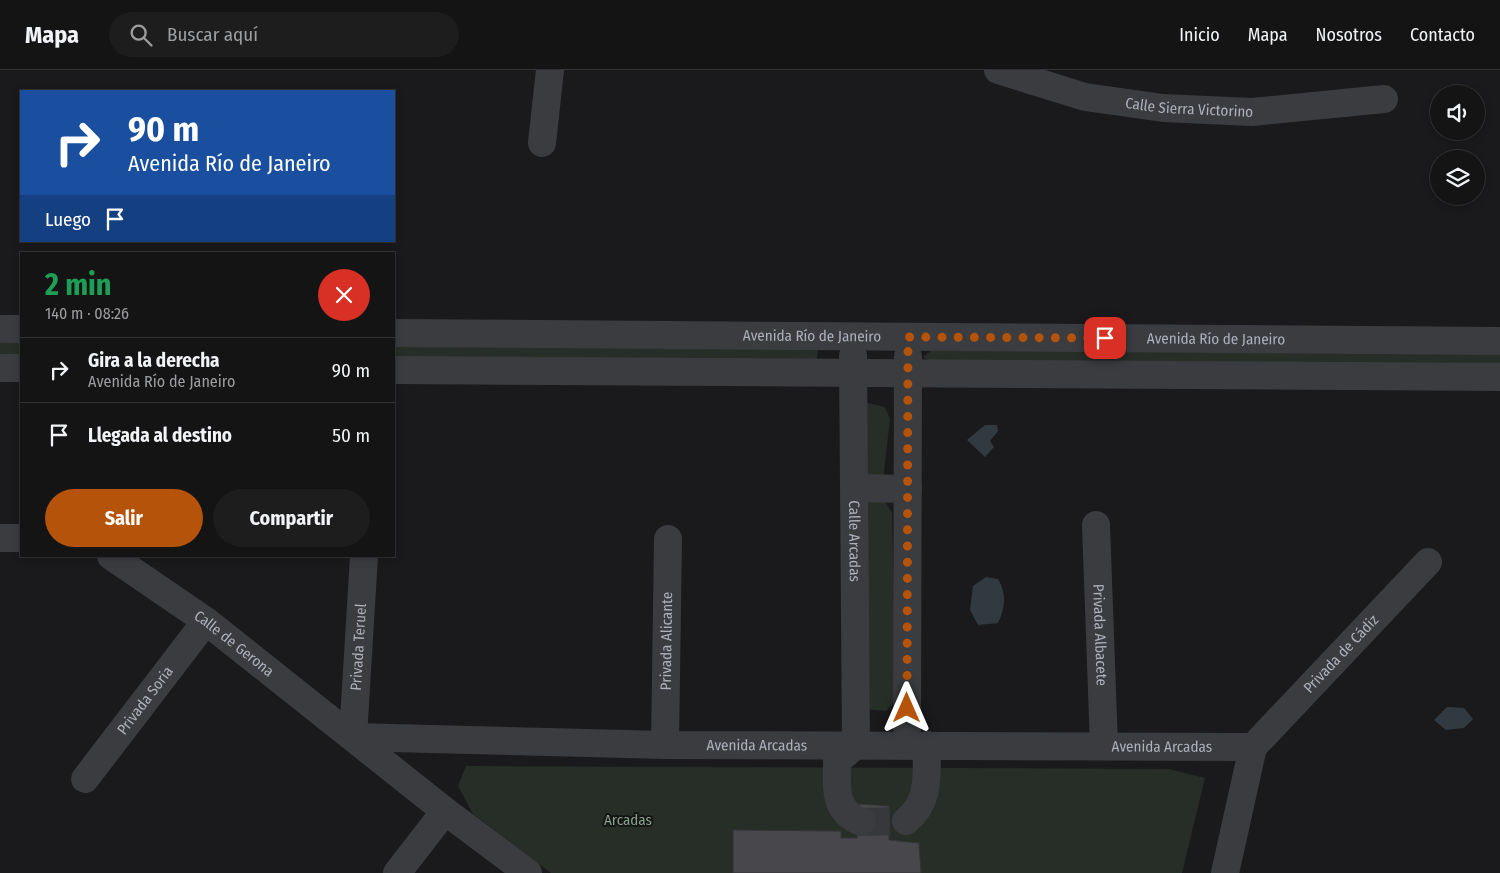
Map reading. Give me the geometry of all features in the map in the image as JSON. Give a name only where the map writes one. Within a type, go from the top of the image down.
[{"type":"street","points":[[542,143],[550,70]]},
{"type":"street","name":"Calle Sierra Victorino","points":[[998,70],[1085,97],[1163,108],[1252,112],[1384,99]]},
{"type":"street","points":[[0,329],[20,330]]},
{"type":"street","name":"Avenida Río de Janeiro","points":[[395,333],[1500,341]]},
{"type":"street","name":"Calle Arcadas","points":[[853,336],[856,745]]},
{"type":"street","points":[[906,821],[915,813],[926,794],[917,745],[908,489],[908,337]]},
{"type":"street","points":[[0,368],[20,368]]},
{"type":"street","points":[[395,370],[1500,377]]},
{"type":"street","points":[[854,488],[908,489]]},
{"type":"street","name":"Privada Albacete","points":[[1096,525],[1104,746]]},
{"type":"street","points":[[0,538],[20,538]]},
{"type":"street","name":"Privada Alicante","points":[[665,745],[668,539]]},
{"type":"street","name":"Calle de Gerona","points":[[112,557],[206,621],[352,737]]},
{"type":"street","name":"Privada Teruel","points":[[352,737],[364,557]]},
{"type":"street","name":"Privada de Cádiz","points":[[1253,747],[1428,562]]},
{"type":"street","name":"Privada Soria","points":[[85,779],[206,621]]},
{"type":"street","points":[[352,737],[445,811],[528,873]]},
{"type":"street","name":"Avenida Arcadas","points":[[352,737],[665,745],[1253,747]]},
{"type":"street","points":[[856,745],[837,761],[838,799],[844,811],[852,819],[862,822]]},
{"type":"street","points":[[1225,873],[1253,747]]},
{"type":"street","points":[[397,873],[445,811]]},
{"type":"green space","points":[[0,340],[20,341],[20,358],[0,358]]},
{"type":"green space","points":[[395,344],[818,348],[817,360],[395,359]]},
{"type":"green space","points":[[1254,350],[1500,353],[1500,365],[931,363],[923,357],[931,351]]},
{"type":"green space","points":[[868,403],[885,407],[890,419],[883,481],[862,480],[857,413]]},
{"type":"green space","points":[[865,498],[883,498],[892,513],[896,701],[886,711],[862,709]]},
{"type":"green space","name":"Arcadas","points":[[466,766],[1169,769],[1205,778],[1182,873],[551,873],[473,814],[458,786]]},
{"type":"shaded area","points":[[985,425],[997,425],[998,431],[990,441],[994,447],[985,457],[967,440]]},
{"type":"shaded area","points":[[986,577],[998,579],[1001,585],[1004,596],[1002,612],[998,623],[978,625],[970,610],[973,586]]},
{"type":"shaded area","points":[[1447,707],[1464,708],[1473,719],[1464,728],[1446,730],[1434,720]]},
{"type":"building","points":[[858,804],[889,806],[889,840],[919,843],[921,873],[733,873],[733,830],[841,831],[841,838],[857,838]]},
{"type":"tunnel","points":[[862,822],[906,821]]},
{"type":"route","points":[[907,708],[908,337],[1105,338]]}]
